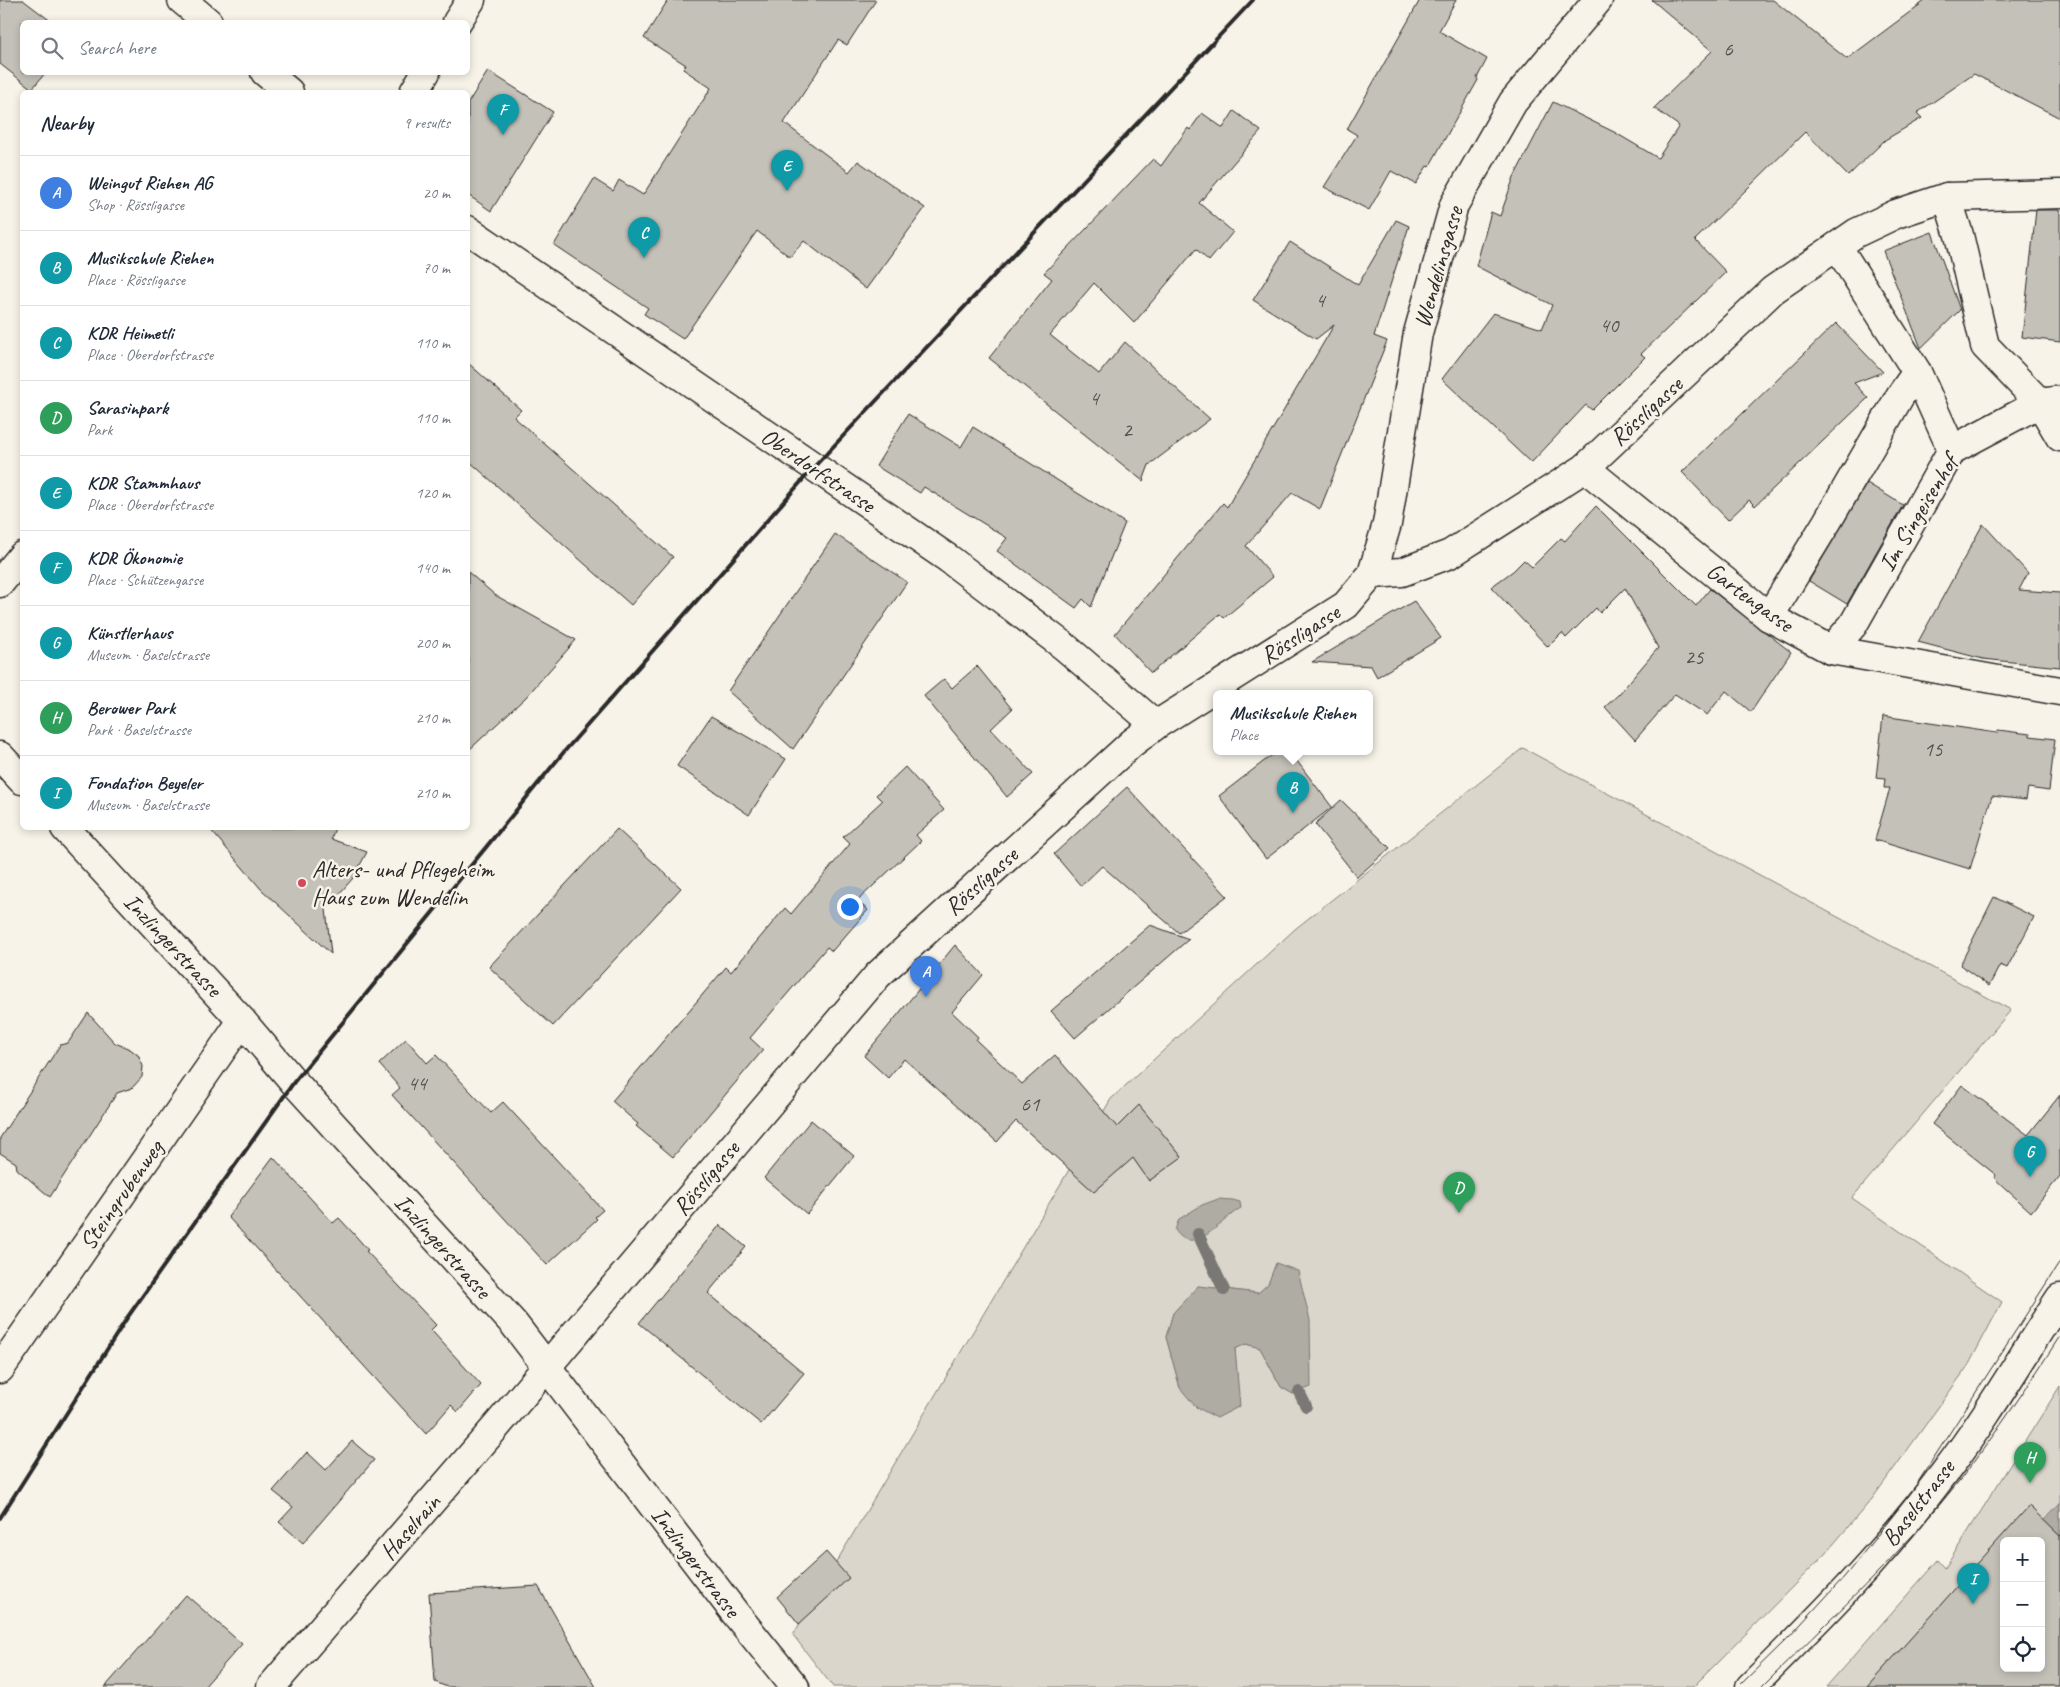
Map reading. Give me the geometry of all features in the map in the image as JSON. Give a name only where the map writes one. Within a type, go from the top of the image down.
[{"type":"street","points":[[182,0],[206,20]]},
{"type":"street","points":[[458,20],[471,0]]},
{"type":"street","name":"Wendelinsgasse","points":[[1372,574],[1387,524],[1418,333],[1454,205],[1513,102],[1598,0]]},
{"type":"street","points":[[269,75],[287,90]]},
{"type":"street","points":[[415,90],[424,75]]},
{"type":"street","name":"Rössligasse","points":[[547,1367],[878,975],[1132,743],[1156,725],[1346,605],[1372,574],[1402,572],[1450,554],[1585,468],[1773,290],[1856,233],[1896,214],[1948,197],[2060,194]]},
{"type":"street","points":[[1948,197],[1959,235],[1985,346],[2050,401],[2060,438]]},
{"type":"street","name":"Oberdorfstrasse","points":[[470,231],[949,558],[1065,647],[1156,725]]},
{"type":"street","points":[[1837,246],[1917,372],[1952,450]]},
{"type":"street","points":[[1769,617],[1900,396],[1917,372]]},
{"type":"street","name":"Im Singeisenhof","points":[[1831,650],[1853,625],[1952,450],[2050,401]]},
{"type":"street","name":"Gartengasse","points":[[1585,468],[1769,617],[1831,650],[2060,691]]},
{"type":"street","points":[[0,583],[20,558]]},
{"type":"street","points":[[0,756],[20,778]]},
{"type":"street","name":"Inzlingerstrasse","points":[[67,830],[242,1021],[294,1082],[514,1324],[735,1613],[795,1687]]},
{"type":"street","name":"Steingrubenweg","points":[[0,1369],[242,1021]]},
{"type":"street","name":"Baselstrasse","points":[[1750,1687],[1853,1583],[1946,1471],[2060,1298]]},
{"type":"street","name":"Haselrain","points":[[271,1687],[547,1367]]},
{"type":"shaded area","points":[[1523,748],[2011,1010],[1852,1198],[2002,1302],[1968,1366],[1872,1499],[1825,1554],[1693,1687],[833,1687],[793,1635],[1111,1099],[1295,929]],"holes":[[[1276,1264],[1293,1394],[1281,1387],[1260,1348],[1246,1344],[1235,1349],[1239,1406],[1180,1388],[1166,1337],[1173,1313],[1198,1286],[1258,1293],[1268,1285]]]},
{"type":"shaded area","points":[[1218,1199],[1240,1202],[1241,1208],[1208,1234],[1199,1238],[1191,1240],[1183,1238],[1175,1230],[1179,1219],[1202,1205]]},
{"type":"shaded area","points":[[1276,1263],[1298,1271],[1310,1320],[1311,1387],[1293,1394],[1281,1387],[1260,1348],[1246,1344],[1235,1349],[1240,1406],[1217,1418],[1196,1407],[1180,1388],[1166,1337],[1173,1313],[1198,1286],[1258,1293],[1268,1284]]},
{"type":"shaded area","points":[[2060,1386],[2060,1687],[1826,1687],[1938,1560],[1945,1568]]},
{"type":"shaded area","points":[[2060,1503],[2060,1536],[2043,1521]]},
{"type":"building","points":[[0,0],[23,0],[49,20],[20,20],[20,75],[44,75],[32,89],[0,64]]},
{"type":"building","points":[[668,0],[876,0],[847,45],[838,40],[784,123],[849,172],[858,161],[925,208],[866,289],[804,241],[790,257],[757,231],[683,339],[644,314],[648,308],[554,245],[594,179],[613,191],[619,180],[643,195],[711,88],[683,69],[686,65],[644,38]]},
{"type":"building","points":[[1420,0],[1456,0],[1439,31],[1487,59],[1477,78],[1478,80],[1429,167],[1427,166],[1416,184],[1391,171],[1369,210],[1324,187],[1357,135],[1347,129]]},
{"type":"building","points":[[1652,0],[1773,0],[1847,59],[1926,0],[2060,0],[2060,118],[1974,74],[1917,113],[1922,118],[1885,140],[1848,176],[1805,132],[1695,240],[1726,272],[1641,354],[1645,357],[1592,410],[1586,405],[1531,463],[1442,379],[1493,313],[1542,329],[1552,305],[1476,266],[1491,212],[1500,216],[1514,177],[1553,102],[1614,132],[1658,158],[1679,126],[1654,108],[1712,51]]},
{"type":"building","points":[[488,71],[553,112],[491,211],[470,196],[470,100]]},
{"type":"building","points":[[1234,111],[1261,131],[1199,203],[1233,232],[1209,261],[1196,249],[1134,323],[1094,283],[1050,335],[1099,374],[1125,342],[1210,419],[1149,465],[1143,481],[989,358],[1052,279],[1044,273],[1153,159],[1161,166],[1188,128],[1190,130],[1202,113],[1223,128]]},
{"type":"building","points":[[2036,210],[2060,210],[2060,342],[2022,337]]},
{"type":"building","points":[[1396,220],[1409,226],[1374,336],[1387,341],[1320,509],[1292,493],[1246,546],[1273,577],[1224,618],[1220,614],[1151,673],[1115,634],[1223,503],[1227,507],[1334,325],[1316,339],[1253,300],[1290,242],[1358,285]]},
{"type":"building","points":[[1932,232],[1960,310],[1921,348],[1883,251]]},
{"type":"building","points":[[1836,323],[1883,372],[1854,383],[1868,398],[1755,506],[1749,500],[1728,520],[1682,472]]},
{"type":"building","points":[[470,365],[521,410],[514,417],[673,557],[631,605],[470,462]]},
{"type":"building","points":[[908,414],[961,447],[973,427],[1125,523],[1091,607],[1083,599],[1076,608],[997,551],[1007,538],[924,487],[920,493],[876,466]]},
{"type":"building","points":[[1867,483],[1903,505],[1847,604],[1809,581]]},
{"type":"building","points":[[1596,506],[1696,606],[1710,589],[1791,652],[1751,712],[1726,691],[1707,715],[1675,694],[1635,740],[1605,707],[1619,694],[1658,648],[1625,588],[1600,613],[1596,608],[1566,638],[1562,633],[1548,647],[1491,587],[1513,571],[1524,560],[1532,567],[1561,538],[1565,541]]},
{"type":"building","points":[[1983,524],[2028,573],[2019,590],[2060,593],[2060,667],[1983,659],[1918,642]]},
{"type":"building","points":[[835,534],[907,582],[793,749],[728,691]]},
{"type":"building","points":[[470,574],[495,595],[576,640],[526,697],[470,749]]},
{"type":"building","points":[[1414,601],[1441,638],[1377,677],[1371,666],[1312,662]]},
{"type":"building","points":[[977,666],[1012,709],[991,729],[1033,774],[1007,797],[924,696],[944,679],[952,688]]},
{"type":"building","points":[[711,716],[786,759],[749,815],[677,766]]},
{"type":"building","points":[[1883,716],[1997,733],[1998,730],[2055,739],[2049,791],[2028,788],[2026,800],[1992,796],[1970,869],[1875,840],[1890,788],[1884,788],[1885,779],[1876,778]]},
{"type":"building","points":[[1272,755],[1292,755],[1332,807],[1266,859],[1219,796]]},
{"type":"building","points":[[905,767],[944,810],[916,835],[921,841],[857,901],[868,910],[832,951],[827,947],[750,1038],[763,1050],[673,1157],[636,1126],[638,1124],[612,1101],[726,967],[731,972],[785,908],[791,914],[850,844],[843,837],[882,801],[876,795]]},
{"type":"building","points":[[1127,787],[1227,896],[1179,933],[1102,866],[1081,886],[1054,854]]},
{"type":"building","points":[[1341,800],[1390,848],[1357,877],[1315,824]]},
{"type":"building","points":[[617,829],[681,888],[553,1026],[489,967]]},
{"type":"building","name":"Alters- und Pflegeheim Haus zum Wendelin","points":[[211,830],[334,830],[331,839],[367,852],[353,878],[326,909],[331,954],[261,889]]},
{"type":"building","points":[[1994,897],[2034,917],[2007,968],[2000,965],[1989,986],[1960,965]]},
{"type":"building","points":[[1150,925],[1189,939],[1075,1038],[1051,1011]]},
{"type":"building","points":[[955,945],[983,975],[952,1012],[978,1037],[976,1040],[1022,1084],[1055,1055],[1117,1127],[1139,1105],[1182,1157],[1149,1181],[1133,1158],[1094,1192],[1016,1121],[997,1142],[904,1059],[888,1078],[864,1056]]},
{"type":"building","points":[[88,1013],[115,1043],[130,1049],[138,1055],[143,1066],[142,1077],[132,1088],[117,1093],[50,1197],[17,1169],[16,1163],[0,1153],[0,1138],[60,1045],[68,1043]]},
{"type":"building","points":[[406,1039],[427,1063],[436,1055],[491,1113],[503,1102],[603,1210],[595,1217],[597,1219],[547,1265],[392,1095],[400,1088],[379,1064]]},
{"type":"building","points":[[1962,1085],[2028,1135],[2060,1095],[2060,1176],[2031,1212],[1994,1178],[1996,1175],[1932,1124]]},
{"type":"building","points":[[811,1120],[854,1156],[807,1214],[764,1178]]},
{"type":"building","points":[[273,1157],[333,1223],[339,1218],[353,1233],[368,1250],[366,1251],[436,1325],[431,1330],[481,1385],[458,1412],[451,1405],[426,1434],[228,1217]]},
{"type":"building","points":[[720,1225],[746,1247],[708,1293],[804,1373],[761,1424],[639,1323]]},
{"type":"building","points":[[352,1441],[374,1460],[303,1543],[279,1522],[293,1507],[273,1491],[307,1452],[326,1470]]},
{"type":"building","points":[[2029,1506],[2060,1536],[2060,1687],[1867,1687],[2000,1538],[2000,1672],[2045,1672],[2045,1537],[2001,1537]]},
{"type":"building","points":[[826,1552],[849,1578],[799,1624],[777,1597]]},
{"type":"building","points":[[538,1586],[596,1687],[447,1687],[435,1682],[429,1593]]},
{"type":"building","points":[[186,1595],[242,1644],[204,1687],[105,1687]]},
{"type":"waterway","points":[[1198,1234],[1224,1290]]},
{"type":"waterway","points":[[1299,1392],[1306,1406]]},
{"type":"tram line","points":[[1738,1687],[1789,1637],[1845,1576],[1911,1493],[2060,1262]]},
{"type":"tram line","points":[[1762,1687],[1866,1585],[1940,1504],[1989,1442],[2060,1336]]},
{"type":"railway","points":[[0,1518],[127,1318],[294,1082],[563,753],[814,467],[1253,0]]},
{"type":"place","name":"KDR Ökonomie","points":[[503,135]]},
{"type":"place","name":"KDR Stammhaus","points":[[787,191]]},
{"type":"place","name":"KDR Heimetli","points":[[644,258]]},
{"type":"place","name":"Musikschule Riehen","points":[[1293,813]]},
{"type":"place","name":"Alters- und Pflegeheim Haus zum Wendelin","points":[[302,883]]},
{"type":"place","name":"Weingut Riehen AG","points":[[926,997]]},
{"type":"place","name":"Künstlerhaus","points":[[2030,1177]]},
{"type":"place","name":"Sarasinpark","points":[[1459,1213]]},
{"type":"place","name":"Berower Park","points":[[2030,1483]]},
{"type":"place","name":"Fondation Beyeler","points":[[1973,1604]]}]
